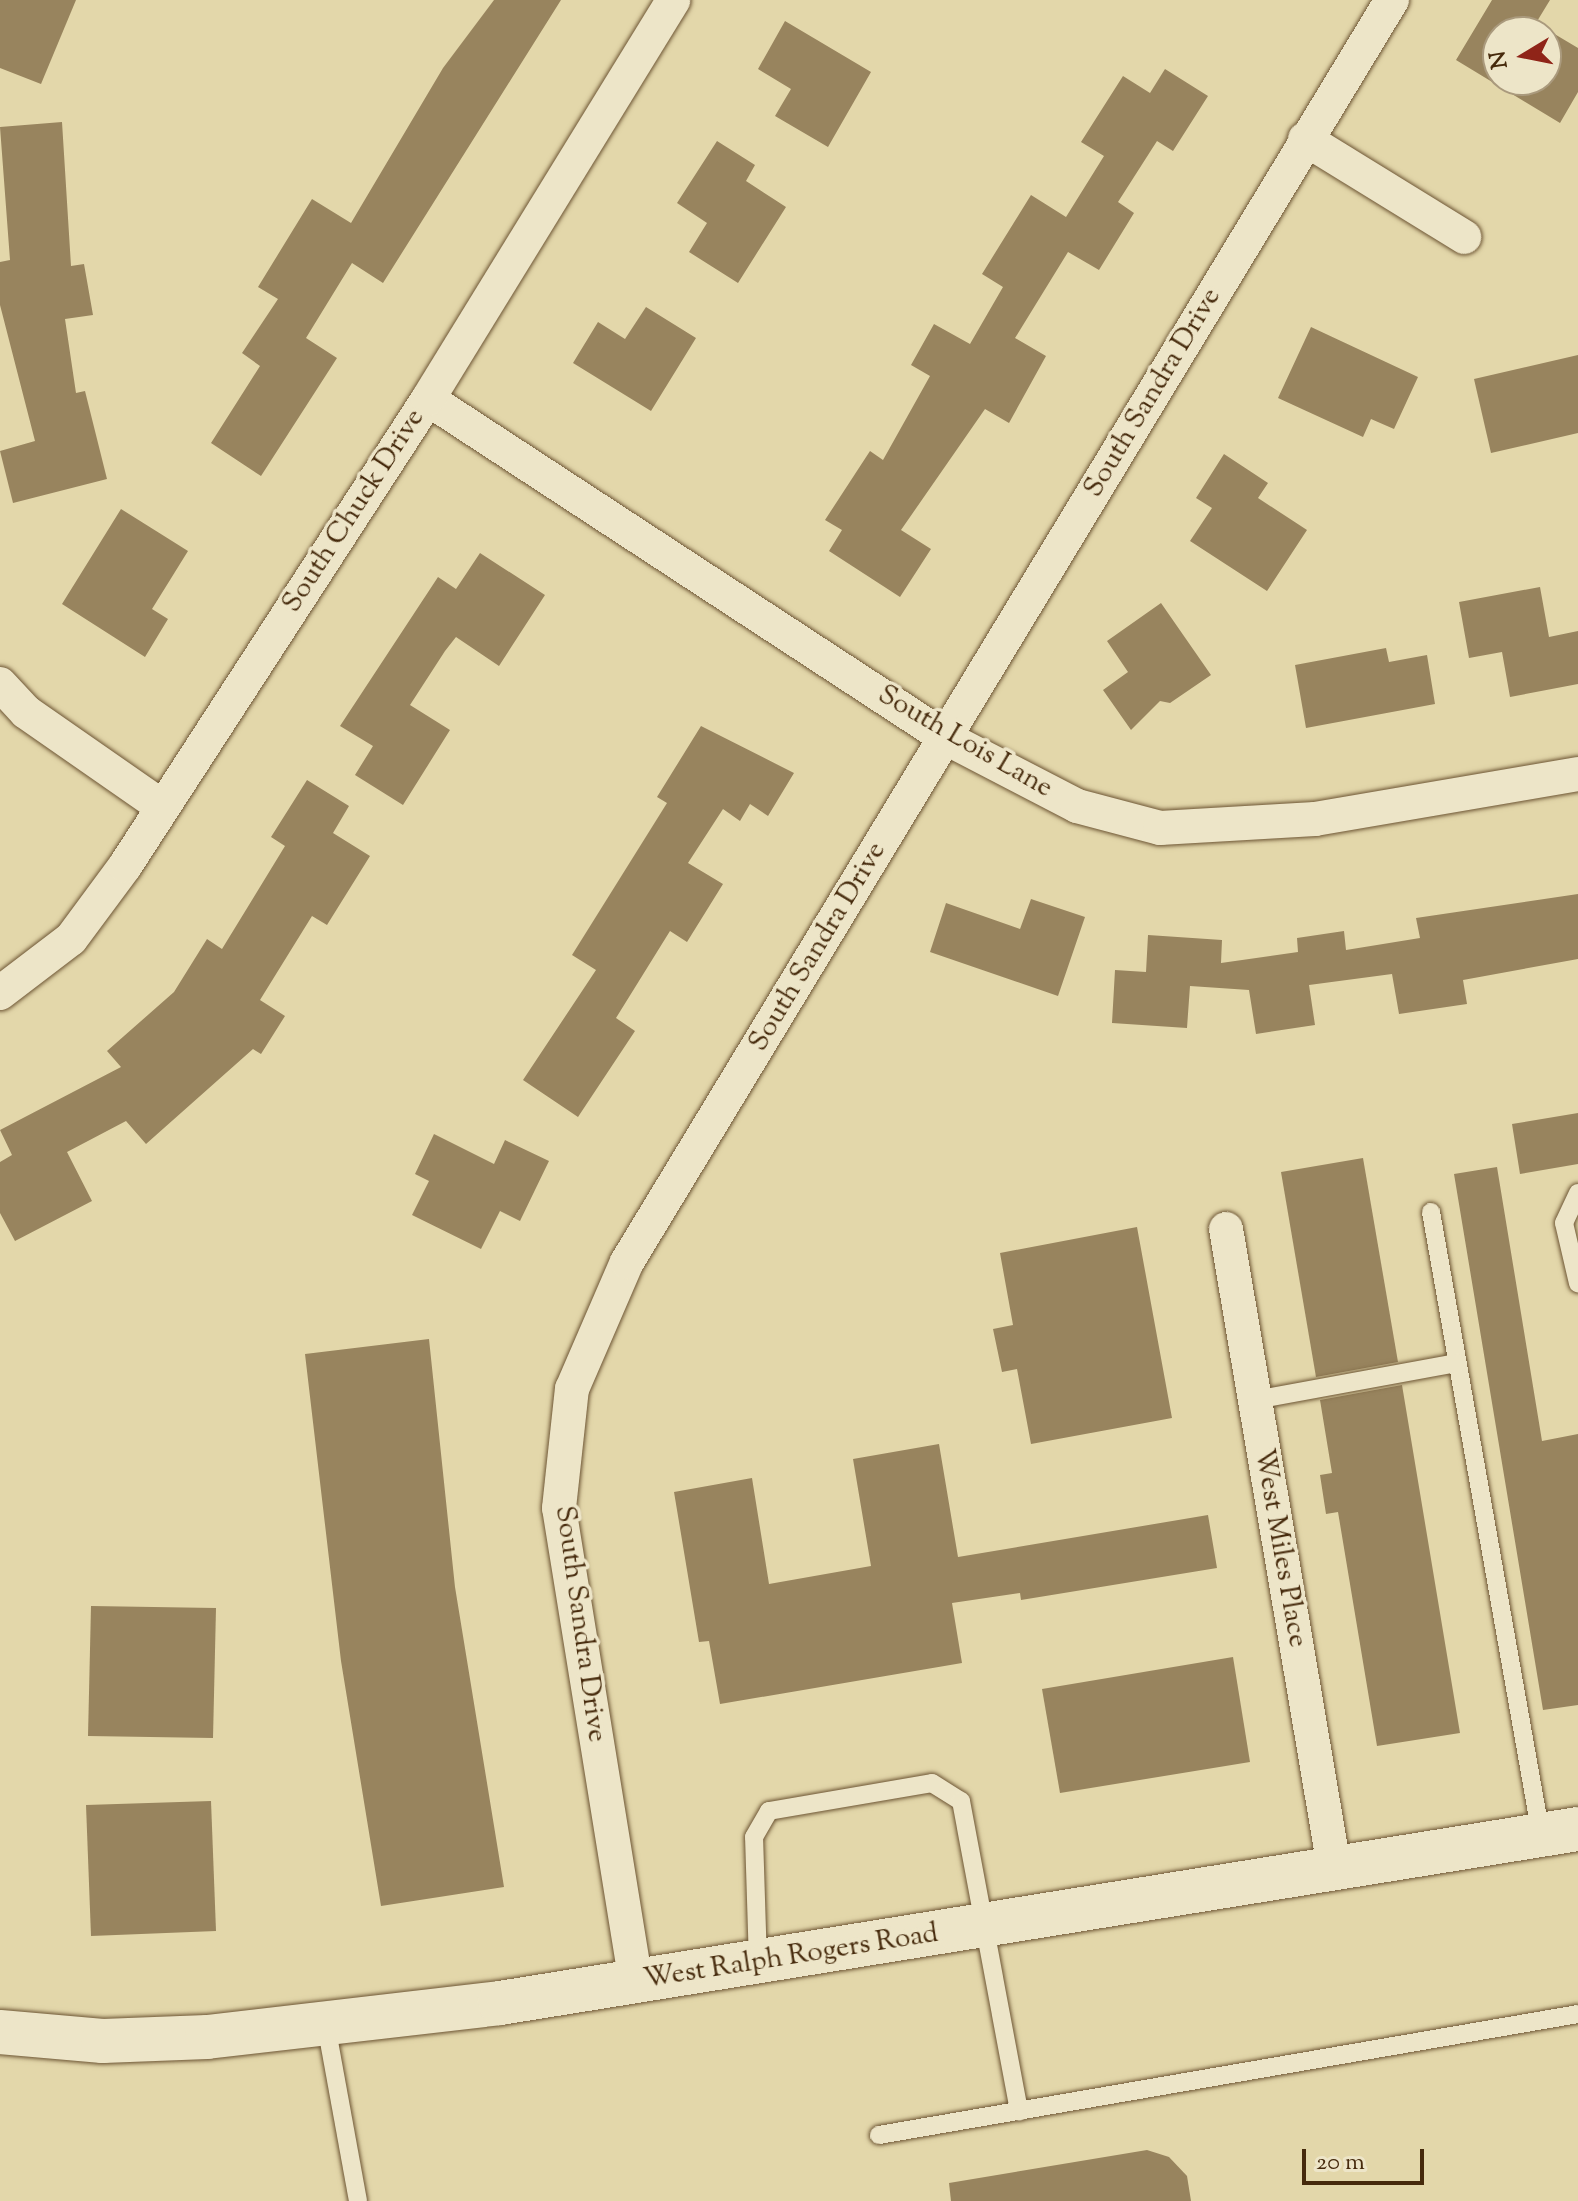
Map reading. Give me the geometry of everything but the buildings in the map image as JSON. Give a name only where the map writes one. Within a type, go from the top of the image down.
[{"type":"street","name":"South Chuck Drive","points":[[0,993],[71,939],[428,399],[673,0]]},
{"type":"street","name":"South Sandra Drive","points":[[636,1983],[559,1508],[572,1389],[627,1262],[1392,0]]},
{"type":"street","points":[[1305,139],[1464,237]]},
{"type":"street","name":"South Lois Lane","points":[[428,399],[946,738],[1077,806],[1160,828],[1315,819],[1578,774]]},
{"type":"street","points":[[0,684],[26,712],[161,806]]},
{"type":"street","name":"West Miles Place","points":[[1226,1229],[1334,1867]]},
{"type":"street","name":"West Ralph Rogers Road","points":[[0,2032],[103,2041],[326,2025],[636,1983],[1560,1832]]},
{"type":"lane","points":[[1578,1193],[1564,1223],[1578,1283]]},
{"type":"lane","points":[[1431,1212],[1457,1363],[1560,1832]]},
{"type":"lane","points":[[1255,1400],[1457,1363]]},
{"type":"lane","points":[[758,1963],[754,1837],[769,1811],[932,1783],[961,1801],[987,1925],[1019,2112]]},
{"type":"lane","points":[[879,2135],[1578,2014]]},
{"type":"lane","points":[[326,2025],[358,2201]]}]
